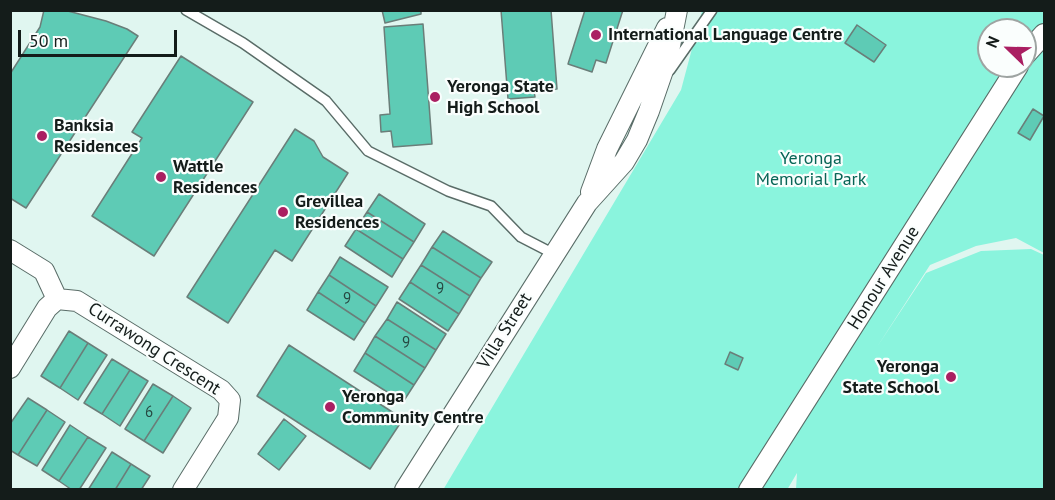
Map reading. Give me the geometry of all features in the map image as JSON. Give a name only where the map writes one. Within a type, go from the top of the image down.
[{"type":"street","name":"Villa Street","points":[[587,203],[607,149],[676,10]]},
{"type":"street","name":"Villa Street","points":[[405,489],[587,203],[624,162],[637,140],[668,56],[676,10]]},
{"type":"street","name":"Honour Avenue","points":[[749,489],[1010,78]]},
{"type":"street","points":[[10,250],[45,271],[57,299],[47,308],[10,368]]},
{"type":"street","name":"Currawong Crescent","points":[[57,299],[77,301],[221,390],[230,400],[228,418],[183,489]]},
{"type":"lane","points":[[186,10],[243,43],[326,101],[368,151],[448,191],[491,206],[521,237],[554,254]]},
{"type":"lane","points":[[658,87],[712,10]]},
{"type":"green space","name":"Yeronga Memorial Park","points":[[702,11],[1044,11],[1044,253],[1016,238],[976,246],[930,265],[877,347],[926,273],[981,251],[1031,249],[1044,255],[1044,489],[796,489],[797,473],[787,490],[443,490],[681,90]]},
{"type":"building","name":"Banksia Residences","points":[[44,10],[64,10],[106,21],[138,36],[26,208],[10,198],[10,74],[40,27]]},
{"type":"building","points":[[382,10],[421,10],[421,14],[385,23]]},
{"type":"building","points":[[501,10],[551,10],[557,89],[534,90],[535,97],[508,99]]},
{"type":"building","name":"International Language Centre","points":[[585,10],[623,10],[606,63],[596,60],[592,72],[568,64]]},
{"type":"building","points":[[423,24],[432,144],[393,147],[391,131],[381,132],[380,115],[390,114],[384,27]]},
{"type":"building","points":[[857,25],[886,45],[874,62],[845,43]]},
{"type":"building","name":"Wattle Residences","points":[[181,56],[253,102],[154,256],[92,216],[142,138],[132,132]]},
{"type":"building","points":[[1033,109],[1044,116],[1030,140],[1018,133]]},
{"type":"building","name":"Grevillea Residences","points":[[295,129],[314,141],[323,157],[348,173],[292,261],[275,250],[228,323],[187,297]]},
{"type":"building","points":[[379,194],[425,224],[414,242],[367,212]]},
{"type":"building","points":[[367,212],[414,242],[403,259],[356,229]]},
{"type":"building","points":[[356,229],[403,259],[392,277],[345,246]]},
{"type":"building","points":[[443,231],[492,262],[481,278],[432,247]]},
{"type":"building","points":[[432,247],[481,278],[470,296],[421,265]]},
{"type":"building","points":[[340,257],[388,287],[376,306],[329,275]]},
{"type":"building","points":[[421,265],[470,296],[459,314],[410,282]]},
{"type":"building","points":[[329,275],[376,306],[365,323],[318,292]]},
{"type":"building","points":[[410,282],[459,314],[448,331],[399,299]]},
{"type":"building","points":[[318,292],[365,323],[354,340],[307,310]]},
{"type":"building","points":[[397,302],[446,334],[436,350],[387,319]]},
{"type":"building","points":[[387,319],[436,350],[425,368],[375,336]]},
{"type":"building","points":[[69,331],[88,343],[60,388],[41,376]]},
{"type":"building","points":[[375,336],[425,368],[414,385],[365,353]]},
{"type":"building","points":[[88,343],[107,355],[78,400],[60,388]]},
{"type":"building","name":"Yeronga Community Centre","points":[[289,345],[403,419],[370,469],[257,396]]},
{"type":"building","points":[[730,352],[743,358],[738,370],[725,364]]},
{"type":"building","points":[[365,353],[414,385],[403,402],[354,371]]},
{"type":"building","points":[[112,359],[130,370],[102,414],[84,403]]},
{"type":"building","points":[[130,370],[148,381],[120,426],[102,414]]},
{"type":"building","points":[[153,384],[173,396],[144,441],[125,429]]},
{"type":"building","points":[[173,396],[191,408],[163,453],[144,441]]},
{"type":"building","points":[[28,398],[47,410],[18,455],[10,450],[10,424]]},
{"type":"building","points":[[47,410],[65,422],[37,466],[18,455]]},
{"type":"building","points":[[284,419],[306,436],[279,470],[258,454]]},
{"type":"building","points":[[70,425],[88,437],[59,481],[42,470]]},
{"type":"building","points":[[88,437],[106,448],[79,490],[72,490],[59,481]]},
{"type":"building","points":[[112,452],[131,464],[115,490],[88,490]]},
{"type":"building","points":[[131,464],[150,476],[141,490],[115,490]]},
{"type":"place","name":"International Language Centre","points":[[596,35]]},
{"type":"place","name":"Yeronga State High School","points":[[435,97]]},
{"type":"place","name":"Banksia Residences","points":[[42,136]]},
{"type":"place","name":"Wattle Residences","points":[[161,177]]},
{"type":"place","name":"Grevillea Residences","points":[[283,212]]},
{"type":"place","name":"Yeronga State School","points":[[951,377]]},
{"type":"place","name":"Yeronga Community Centre","points":[[330,407]]}]
